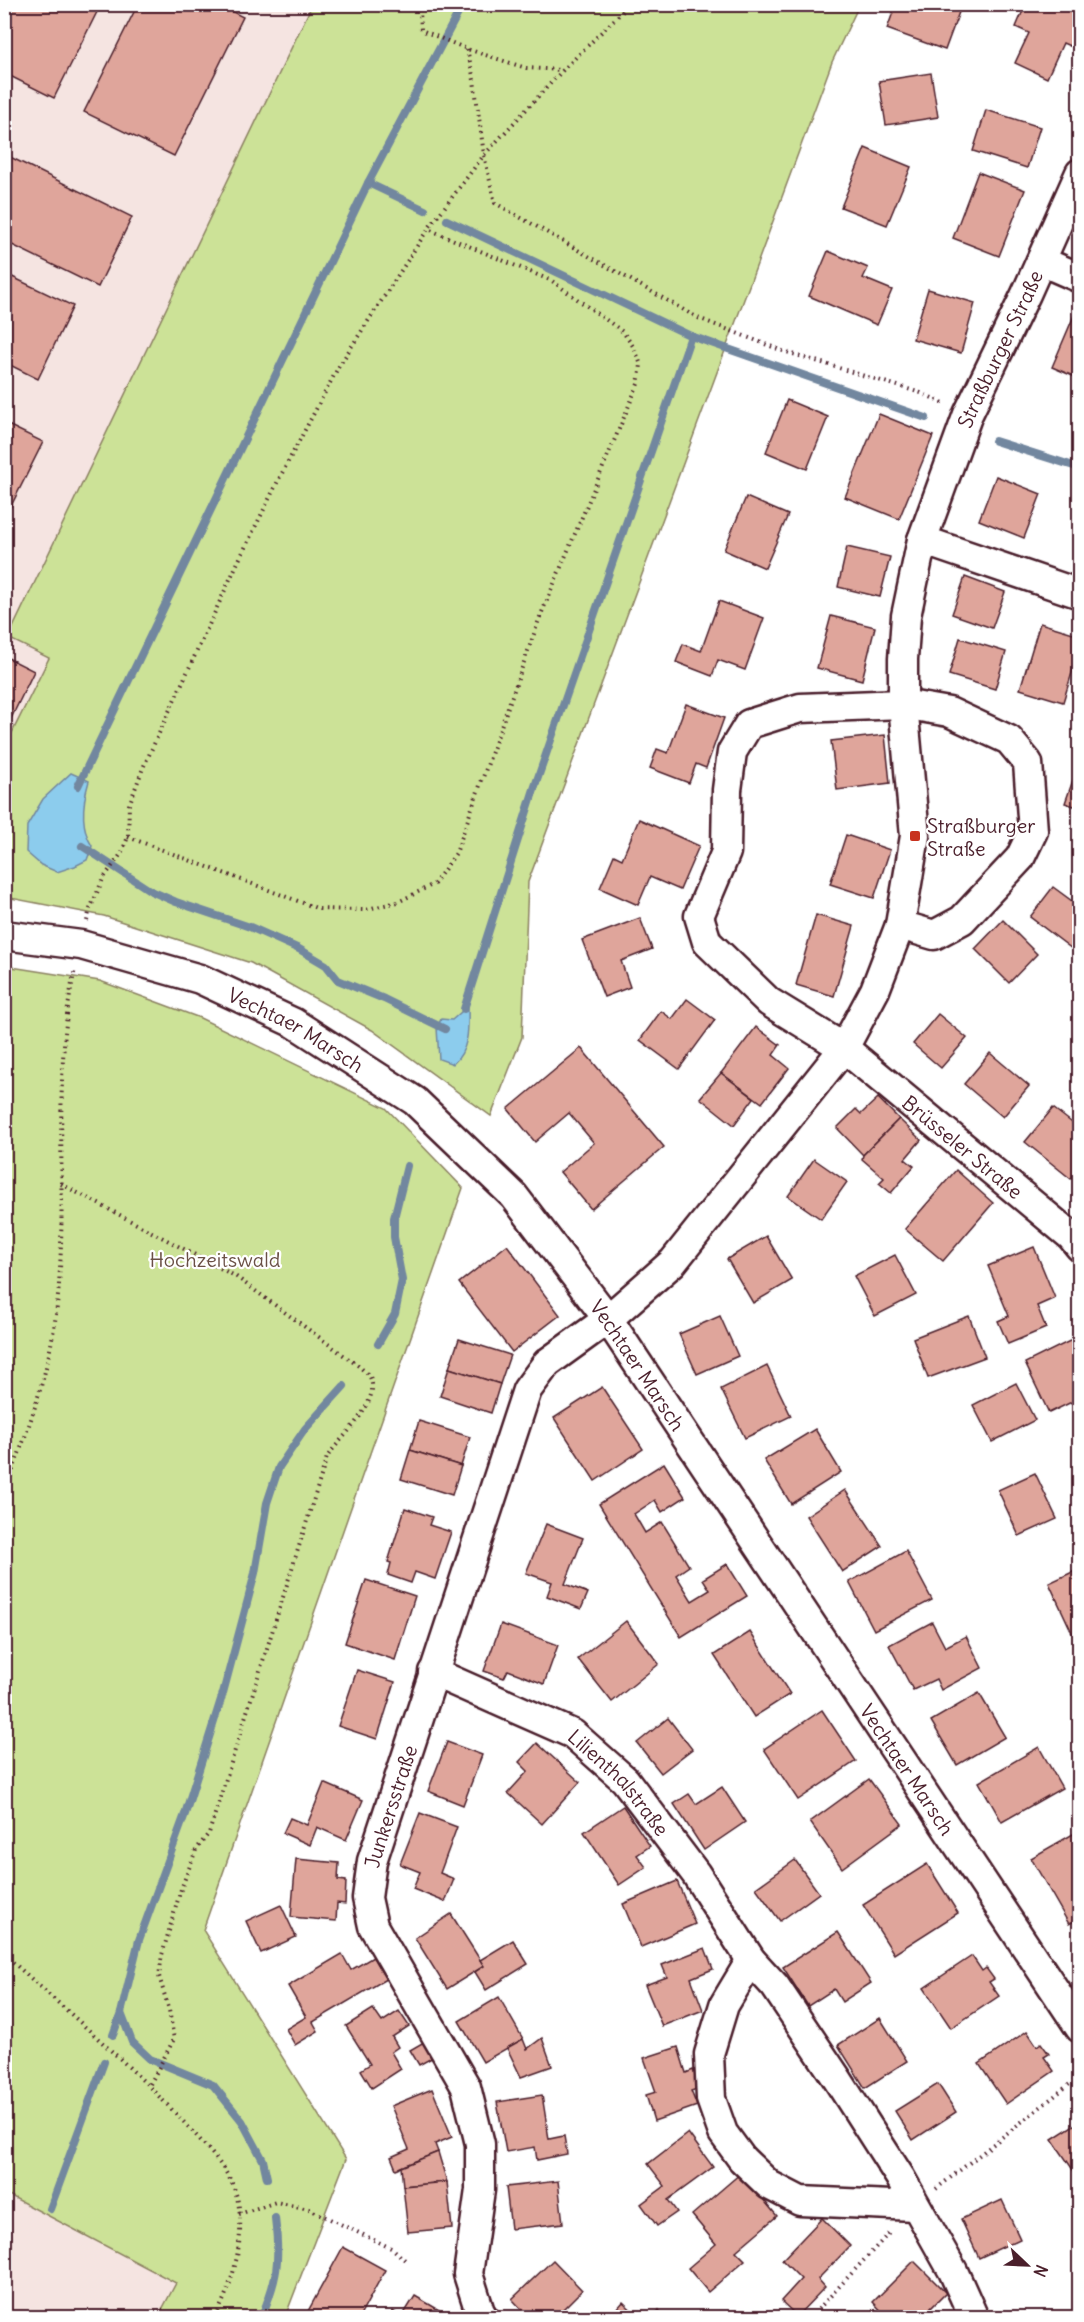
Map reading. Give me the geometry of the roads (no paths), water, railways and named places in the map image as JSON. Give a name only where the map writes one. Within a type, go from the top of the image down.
[{"type":"street","name":"Straßburger Straße","points":[[608,1319],[673,1262],[844,1048],[874,990],[900,925],[915,836],[903,704],[903,659],[906,616],[922,540],[968,414],[1080,173]]},
{"type":"street","points":[[1041,261],[1080,278]]},
{"type":"street","points":[[922,540],[1080,594]]},
{"type":"street","points":[[844,1048],[769,1002],[707,942],[699,916],[726,852],[727,790],[732,752],[749,724],[800,708],[903,704],[949,712],[1009,740],[1028,764],[1033,831],[1020,858],[962,920],[934,935],[900,925]]},
{"type":"street","name":"Vechtaer Marsch","points":[[4,935],[81,945],[200,979],[294,1023],[415,1101],[514,1196],[608,1319],[1080,2028]]},
{"type":"street","name":"Brüsseler Straße","points":[[844,1048],[1077,1236]]},
{"type":"street","name":"Junkersstraße","points":[[484,2318],[468,2274],[480,2190],[480,2144],[466,2086],[373,1926],[367,1898],[372,1860],[527,1390],[547,1363],[608,1319]]},
{"type":"street","name":"Lilienthalstraße","points":[[433,1672],[573,1734],[625,1780],[696,1874],[751,1960],[775,1986],[830,2068],[900,2177],[953,2271],[974,2318]]},
{"type":"street","points":[[751,1960],[724,2005],[710,2054],[711,2099],[723,2133],[742,2159],[769,2185],[800,2201],[915,2206]]},
{"type":"water","points":[[71,773],[89,781],[85,797],[84,822],[92,846],[87,860],[57,872],[41,865],[26,852],[27,826],[43,799]]},
{"type":"water","points":[[467,1001],[466,1043],[459,1058],[453,1064],[439,1059],[437,1028],[441,1019],[452,1020],[461,1012]]},
{"type":"waterway","points":[[78,786],[368,183],[463,4]]},
{"type":"waterway","points":[[368,183],[425,210]]},
{"type":"waterway","points":[[447,220],[691,336],[926,418]]},
{"type":"waterway","points":[[464,1009],[534,789],[691,336]]},
{"type":"waterway","points":[[995,441],[1080,468]]},
{"type":"waterway","points":[[82,846],[151,891],[250,927],[299,949],[326,965],[338,980],[384,999],[445,1029]]},
{"type":"waterway","points":[[378,1344],[395,1314],[402,1280],[394,1237],[394,1218],[407,1166]]},
{"type":"waterway","points":[[267,2178],[263,2160],[242,2121],[213,2085],[150,2059],[132,2042],[121,2013],[139,1940],[185,1814],[223,1693],[255,1573],[267,1503],[279,1467],[305,1429],[344,1386]]},
{"type":"waterway","points":[[113,2035],[121,2013]]},
{"type":"waterway","points":[[50,2209],[104,2062]]},
{"type":"waterway","points":[[261,2318],[271,2292],[276,2269],[275,2218]]},
{"type":"place","name":"Straßburger Straße","points":[[915,836]]},
{"type":"park label","name":"Hochzeitswald","points":[[215,1259]]}]
